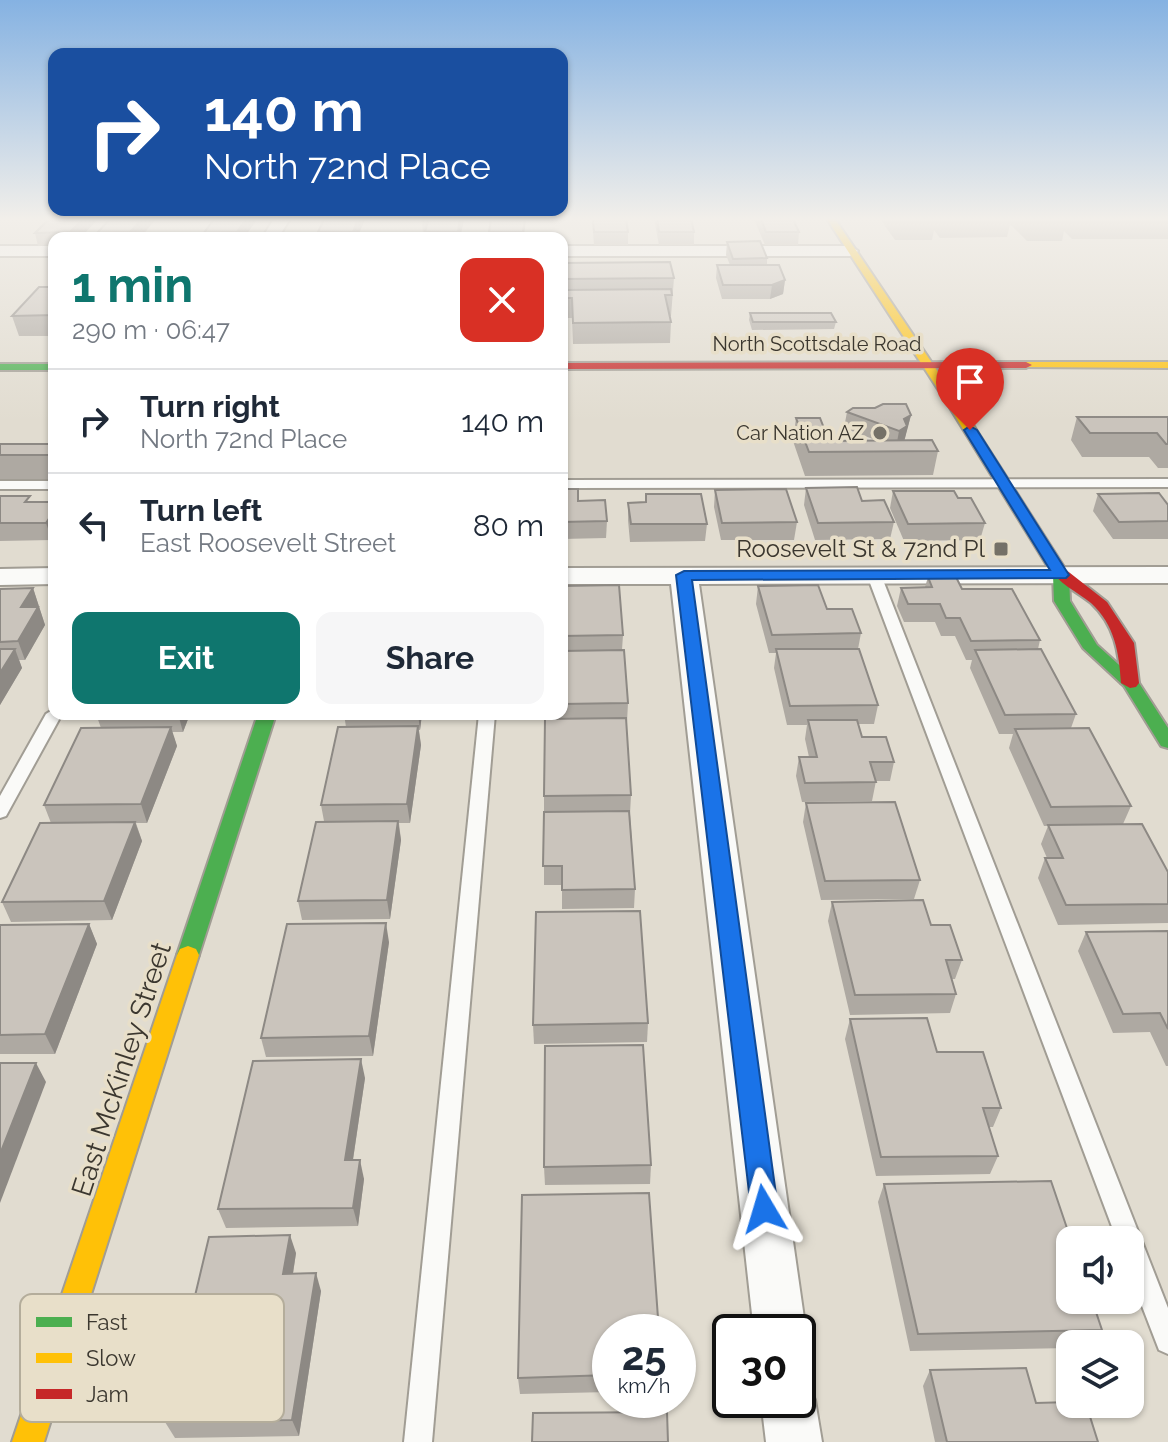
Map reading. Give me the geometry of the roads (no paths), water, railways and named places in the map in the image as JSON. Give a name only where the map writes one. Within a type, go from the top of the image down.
[{"type":"street","points":[[874,286],[944,388],[1061,575],[1099,602],[1126,643],[1130,683]]},
{"type":"street","name":"North Scottsdale Road","points":[[568,366],[1168,365]]},
{"type":"street","points":[[0,367],[48,367]]},
{"type":"street","name":"North Scottsdale Road","points":[[922,388],[970,388]]},
{"type":"street","points":[[684,575],[778,1314]]},
{"type":"street","points":[[1061,575],[1062,601],[1091,648],[1130,683],[1168,742]]},
{"type":"street","points":[[568,576],[1168,575]]},
{"type":"street","points":[[0,577],[48,576]]},
{"type":"street","name":"East McKinley Street","points":[[77,1294],[265,720]]},
{"type":"street","points":[[791,1418],[794,1442]]},
{"type":"street","name":"East McKinley Street","points":[[28,1442],[35,1422]]},
{"type":"lane","points":[[568,484],[1168,483]]},
{"type":"lane","points":[[0,485],[48,485]]},
{"type":"lane","points":[[874,575],[1124,1226]]},
{"type":"lane","points":[[0,812],[51,720]]},
{"type":"lane","points":[[418,1442],[486,720]]},
{"type":"lane","points":[[1144,1278],[1168,1341]]},
{"type":"place","name":"Car Nation AZ","points":[[880,433]]},
{"type":"place","name":"Roosevelt St & 72nd Pl","points":[[1001,549]]}]
